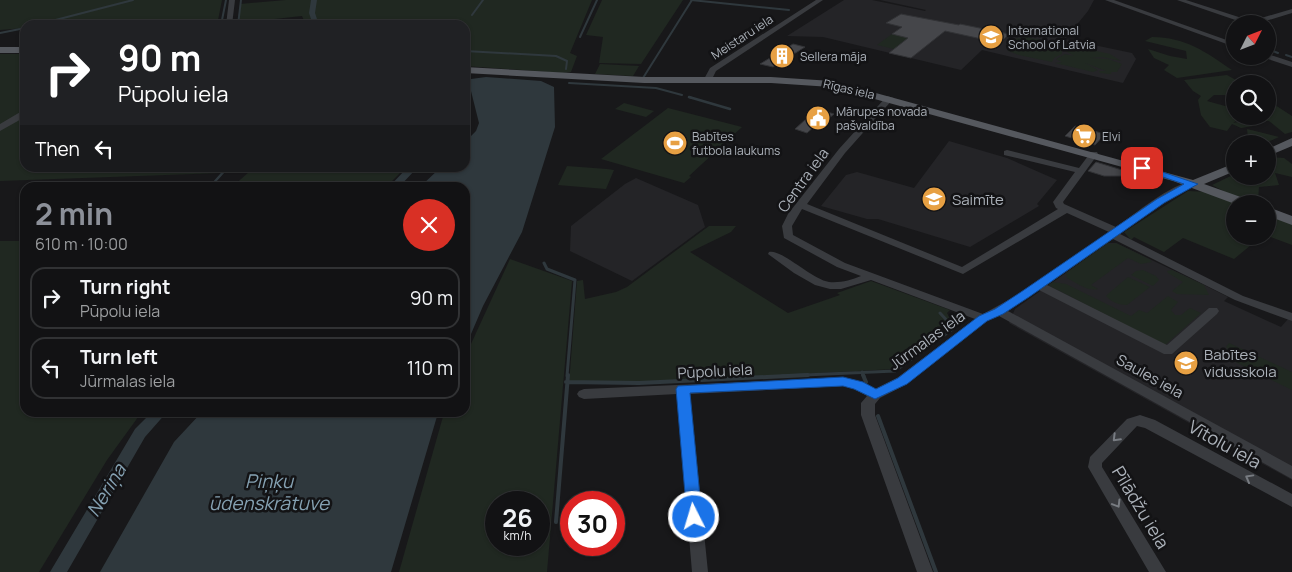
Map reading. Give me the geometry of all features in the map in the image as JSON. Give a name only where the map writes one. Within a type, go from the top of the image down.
[{"type":"main road","points":[[0,50],[20,50]]},
{"type":"main road","name":"Rīgas iela","points":[[470,70],[632,80],[800,80],[842,86],[1094,154],[1193,184],[1226,196]]},
{"type":"main road","points":[[1276,149],[1292,142]]},
{"type":"main road","name":"Jūrmalas iela","points":[[1193,184],[1226,171]]},
{"type":"main road","points":[[1276,215],[1292,220]]},
{"type":"street","points":[[230,20],[232,0]]},
{"type":"street","name":"Meistaru iela","points":[[707,81],[713,70],[820,0]]},
{"type":"street","points":[[1108,0],[1226,42]]},
{"type":"street","points":[[1180,0],[1251,23],[1292,11]]},
{"type":"street","points":[[1276,59],[1292,65]]},
{"type":"street","name":"Centra iela","points":[[870,276],[842,265],[788,236],[786,230],[788,222],[800,205],[842,151],[890,98]]},
{"type":"street","points":[[0,128],[20,116]]},
{"type":"street","points":[[1006,153],[1081,171]]},
{"type":"street","points":[[1094,154],[1058,202],[1059,206],[1246,301],[1292,317]]},
{"type":"street","name":"Jūrmalas iela","points":[[875,395],[902,381],[983,318],[999,311],[1178,189],[1193,184]]},
{"type":"street","points":[[800,205],[954,269],[964,271],[1066,209]]},
{"type":"street","points":[[774,254],[817,283],[834,287],[853,284],[870,276],[961,308],[983,318]]},
{"type":"street","points":[[1038,285],[1168,352],[1213,311]]},
{"type":"street","name":"Saules iela","points":[[999,311],[1288,471]]},
{"type":"street","name":"Pūpolu iela","points":[[584,394],[843,382],[858,385],[875,395]]},
{"type":"street","points":[[682,389],[700,572]]},
{"type":"street","points":[[875,395],[868,403],[868,415],[925,572]]},
{"type":"street","name":"Vītolu iela","points":[[1140,420],[1292,501]]},
{"type":"street","name":"Pīlādžu iela","points":[[1140,420],[1132,422],[1101,453],[1095,461],[1095,467],[1158,572]]},
{"type":"shaded area","points":[[0,0],[222,0],[218,20],[20,20],[20,28],[0,30]]},
{"type":"shaded area","points":[[286,0],[592,0],[570,53],[577,56],[571,72],[562,73],[470,66],[470,20],[304,20],[302,16],[265,20],[238,20],[240,4]]},
{"type":"shaded area","points":[[602,0],[683,0],[641,64],[599,63],[603,37],[586,35]]},
{"type":"shaded area","points":[[844,0],[872,0],[925,11],[880,0],[1094,0],[1088,11],[1065,39],[1132,53],[1136,59],[1123,83],[982,50],[961,70],[823,37],[787,36]]},
{"type":"shaded area","points":[[892,34],[908,38],[894,49],[877,45]]},
{"type":"shaded area","points":[[1025,37],[1068,45],[1062,49],[1062,54],[1054,58],[1052,62],[1008,51],[1007,47],[1014,39]]},
{"type":"shaded area","points":[[1152,37],[1175,40],[1195,47],[1232,70],[1177,78],[1164,70],[1169,65],[1154,58],[1148,49],[1187,59],[1186,51],[1145,41]]},
{"type":"shaded area","points":[[1074,46],[1110,54],[1121,61],[1102,57],[1090,58],[1108,59],[1122,64],[1117,72],[1110,72],[1112,73],[1110,74],[1100,73],[1099,71],[1106,71],[1085,63],[1098,70],[1093,72],[1055,63],[1062,62],[1056,59],[1065,54],[1074,56],[1064,50],[1066,47]]},
{"type":"shaded area","points":[[0,54],[20,54],[20,172],[249,172],[0,181]]},
{"type":"shaded area","points":[[600,64],[639,66],[633,76],[595,74]]},
{"type":"shaded area","points":[[1226,75],[1226,95],[1214,95],[1207,101],[1226,106],[1226,125],[1231,125],[1227,131],[1210,127],[1201,115],[1198,100],[1201,96],[1193,91],[1184,80]]},
{"type":"shaded area","points":[[624,103],[654,111],[646,117],[615,109]]},
{"type":"shaded area","points":[[1276,106],[1292,116],[1292,132],[1285,134],[1274,125],[1276,125]]},
{"type":"shaded area","name":"Babītes futbola laukums","points":[[668,108],[742,127],[689,176],[691,177],[684,183],[601,159]]},
{"type":"shaded area","points":[[1234,125],[1253,126],[1241,128]]},
{"type":"shaded area","points":[[1247,129],[1271,135],[1248,135]]},
{"type":"shaded area","name":"Saimīte","points":[[949,141],[1007,158],[1057,180],[1037,204],[1039,206],[970,247],[878,219],[867,219],[821,206],[846,175],[857,172],[914,188]]},
{"type":"shaded area","points":[[1276,157],[1284,158],[1292,164],[1292,177],[1276,173]]},
{"type":"shaded area","points":[[567,166],[614,170],[606,189],[558,185]]},
{"type":"shaded area","points":[[249,172],[401,172],[391,182],[238,182]]},
{"type":"shaded area","points":[[1276,176],[1279,185],[1259,187],[1258,195],[1231,195],[1212,185],[1226,178],[1226,185],[1276,185]]},
{"type":"shaded area","points":[[636,178],[698,205],[705,227],[632,281],[570,251],[571,226],[625,184]]},
{"type":"shaded area","points":[[1188,191],[1208,192],[1226,200],[1226,245],[1251,245],[1234,259],[1183,238],[1164,252],[1134,237],[1131,240],[1124,232]]},
{"type":"shaded area","points":[[1276,217],[1292,223],[1292,245],[1276,239]]},
{"type":"shaded area","points":[[709,226],[736,226],[731,232],[690,252],[788,313],[840,295],[837,293],[871,281],[950,310],[947,313],[954,326],[953,330],[895,369],[612,384],[569,384],[577,281],[583,280],[585,299],[616,292],[627,287]]},
{"type":"shaded area","points":[[0,241],[20,241],[20,417],[138,417],[107,460],[39,572],[0,572]]},
{"type":"shaded area","name":"Babītes vidusskola","points":[[1108,243],[1116,243],[1204,285],[1228,297],[1224,301],[1281,327],[1288,319],[1292,320],[1292,480],[1009,323],[1015,309]]},
{"type":"shaded area","points":[[1108,243],[1116,243],[1152,262],[1141,264],[1128,258],[1091,285],[1098,289],[1094,290],[1067,278],[1066,273]]},
{"type":"shaded area","points":[[510,259],[572,281],[550,537],[550,491],[485,491],[485,556],[548,556],[547,572],[399,572],[443,417],[470,417],[470,346]]},
{"type":"shaded area","points":[[1143,270],[1156,276],[1159,280],[1153,286],[1131,275],[1136,271]]},
{"type":"shaded area","points":[[1172,270],[1204,285],[1209,295],[1177,294],[1172,291],[1183,282],[1167,271]]},
{"type":"shaded area","points":[[1128,277],[1150,287],[1127,305],[1115,303],[1106,296]]},
{"type":"shaded area","points":[[1053,282],[1066,284],[1131,316],[1139,310],[1147,313],[1168,296],[1178,302],[1171,310],[1175,315],[1181,315],[1190,308],[1201,313],[1165,345],[1048,285]]},
{"type":"shaded area","points":[[1229,343],[1292,372],[1292,390],[1221,355],[1228,349],[1226,347]]},
{"type":"water","points":[[486,77],[541,81],[554,87],[555,127],[522,232],[483,306],[470,336],[470,182],[425,182],[436,172],[470,172],[470,137],[476,131],[479,123],[470,87],[471,79]]},
{"type":"water","name":"Piņķu ūdenskrātuve","points":[[197,417],[437,417],[391,572],[100,572],[174,442]]},
{"type":"building","name":"International School of Latvia","points":[[901,14],[1009,34],[1000,43],[945,31],[911,58],[889,53],[908,38],[892,34],[902,27],[886,23]]},
{"type":"building","points":[[793,44],[805,47],[773,67],[760,64]]},
{"type":"building","name":"Mārupes novada pašvaldība","points":[[817,109],[834,114],[822,124],[818,123],[807,133],[795,129]]},
{"type":"building","name":"Elvi","points":[[1075,126],[1105,134],[1095,145],[1065,136]]},
{"type":"building","points":[[1096,162],[1135,174],[1134,176],[1104,176],[1088,171]]},
{"type":"waterway","points":[[55,20],[133,0]]},
{"type":"waterway","points":[[222,20],[226,0]]},
{"type":"waterway","points":[[239,20],[241,0]]},
{"type":"waterway","name":"Neriņa","points":[[314,0],[312,13],[314,20]]},
{"type":"waterway","points":[[472,15],[483,0]]},
{"type":"waterway","points":[[580,37],[597,0]]},
{"type":"waterway","points":[[643,78],[692,0]]},
{"type":"waterway","points":[[692,0],[789,10]]},
{"type":"waterway","points":[[0,33],[20,29]]},
{"type":"waterway","points":[[470,51],[556,56],[567,61],[566,69]]},
{"type":"waterway","points":[[1286,55],[1292,57]]},
{"type":"waterway","points":[[569,83],[656,88],[682,95]]},
{"type":"waterway","points":[[692,98],[689,97],[730,109]]},
{"type":"waterway","points":[[214,182],[223,172]]},
{"type":"waterway","name":"Neriņa","points":[[398,182],[408,172]]},
{"type":"waterway","points":[[544,263],[547,269],[575,280],[567,376]]},
{"type":"waterway","points":[[862,372],[895,371],[954,328],[940,313]]},
{"type":"waterway","points":[[782,376],[862,372]]},
{"type":"waterway","points":[[567,382],[568,375]]},
{"type":"waterway","points":[[567,382],[639,383],[808,375]]},
{"type":"waterway","points":[[863,375],[866,382]]},
{"type":"waterway","points":[[556,522],[567,382]]},
{"type":"waterway","points":[[878,416],[936,572]]},
{"type":"waterway","name":"Neriņa","points":[[58,572],[140,433],[156,417]]},
{"type":"place","name":"International School of Latvia","points":[[991,37]]},
{"type":"place","name":"Sellera māja","points":[[782,56]]},
{"type":"place","name":"Mārupes novada pašvaldība","points":[[818,118]]},
{"type":"place","name":"Elvi","points":[[1084,136]]},
{"type":"place","name":"Babītes futbola laukums","points":[[675,143]]},
{"type":"place","name":"Saimīte","points":[[934,199]]},
{"type":"place","name":"Babītes vidusskola","points":[[1186,363]]},
{"type":"route","points":[[694,517],[682,389],[843,382],[858,385],[875,395],[902,381],[966,334],[983,318],[999,311],[1025,294],[1178,189],[1193,184],[1142,168]]}]
